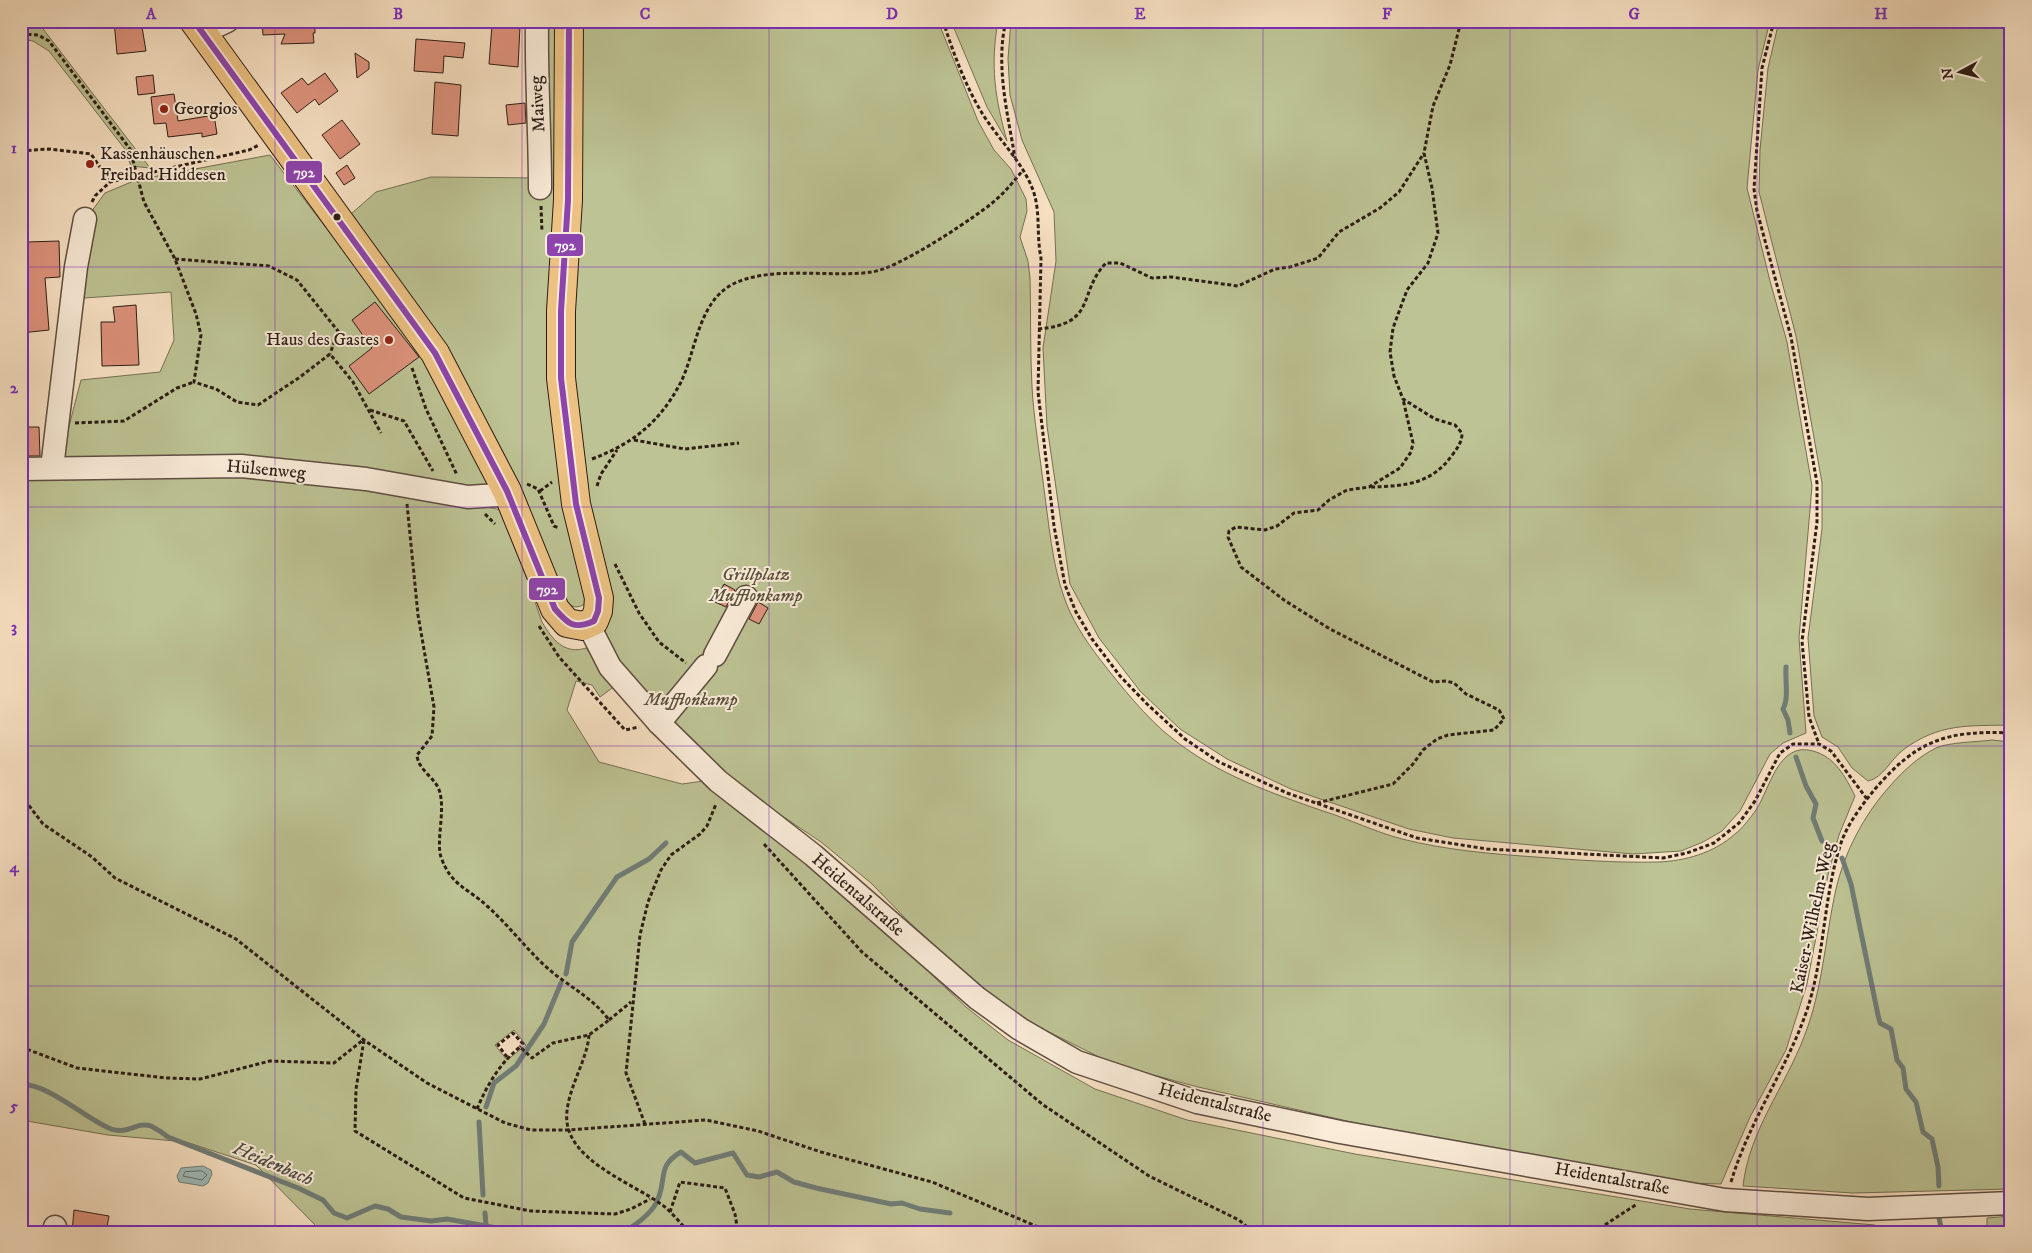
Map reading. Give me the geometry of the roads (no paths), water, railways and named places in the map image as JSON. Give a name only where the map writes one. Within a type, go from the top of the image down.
[{"type":"main road","points":[[198,27],[435,352],[508,491],[555,609],[567,623],[588,624],[594,621],[597,615],[599,598],[576,504],[561,378],[561,311],[568,200],[569,21]]},
{"type":"street","points":[[198,27],[227,21]]},
{"type":"street","name":"Maiweg","points":[[537,21],[536,90],[540,125],[540,188]]},
{"type":"street","points":[[52,468],[76,266],[85,219]]},
{"type":"street","name":"Hülsenweg","points":[[21,468],[241,466],[405,486],[468,497],[498,495],[508,491]]},
{"type":"street","points":[[659,723],[710,660],[746,597]]},
{"type":"street","name":"Heidentalstraße","points":[[588,624],[610,667],[659,723],[718,781],[813,856],[978,998],[1020,1029],[1077,1062],[1197,1102],[1340,1132],[1725,1200],[1868,1209],[2011,1204]]},
{"type":"water","points":[[203,1166],[211,1170],[212,1174],[208,1183],[203,1186],[179,1182],[177,1176],[181,1168]]},
{"type":"waterway","points":[[1786,667],[1786,695],[1783,709],[1788,720],[1790,733]]},
{"type":"waterway","points":[[1796,757],[1806,786],[1816,804],[1813,818],[1822,841]]},
{"type":"waterway","points":[[566,974],[572,942],[617,877],[649,859],[666,843]]},
{"type":"waterway","points":[[1842,858],[1851,884],[1880,1023],[1891,1029],[1897,1060],[1903,1068],[1906,1089],[1916,1102],[1923,1132],[1932,1139],[1938,1167],[1939,1186]]},
{"type":"waterway","points":[[486,1107],[494,1083],[516,1066],[544,1024],[561,983]]},
{"type":"waterway","name":"Heidenbach","points":[[21,1084],[44,1090],[111,1129],[122,1130],[142,1125],[151,1126],[168,1137],[298,1188],[323,1200],[334,1213],[347,1218],[375,1206],[388,1209],[401,1217],[431,1221],[447,1219],[520,1232]]},
{"type":"waterway","points":[[479,1122],[483,1195]]},
{"type":"waterway","points":[[624,1232],[639,1222],[656,1204],[666,1167],[673,1157],[681,1152],[695,1163],[733,1153],[747,1175],[759,1177],[777,1172],[794,1182],[816,1188],[891,1204],[902,1203],[920,1209],[950,1213]]},
{"type":"waterway","points":[[485,1213],[486,1225]]},
{"type":"waterway","points":[[1939,1218],[1942,1232]]},
{"type":"place","name":"Georgios","points":[[164,109]]},
{"type":"place","name":"Kassenhäuschen Freibad Hiddesen","points":[[90,164]]},
{"type":"place","name":"Haus des Gastes","points":[[389,340]]},
{"type":"park label","name":"Grillplatz Mufflonkamp","points":[[756,585]]},
{"type":"park label","name":"Mufflonkamp","points":[[691,700]]}]
